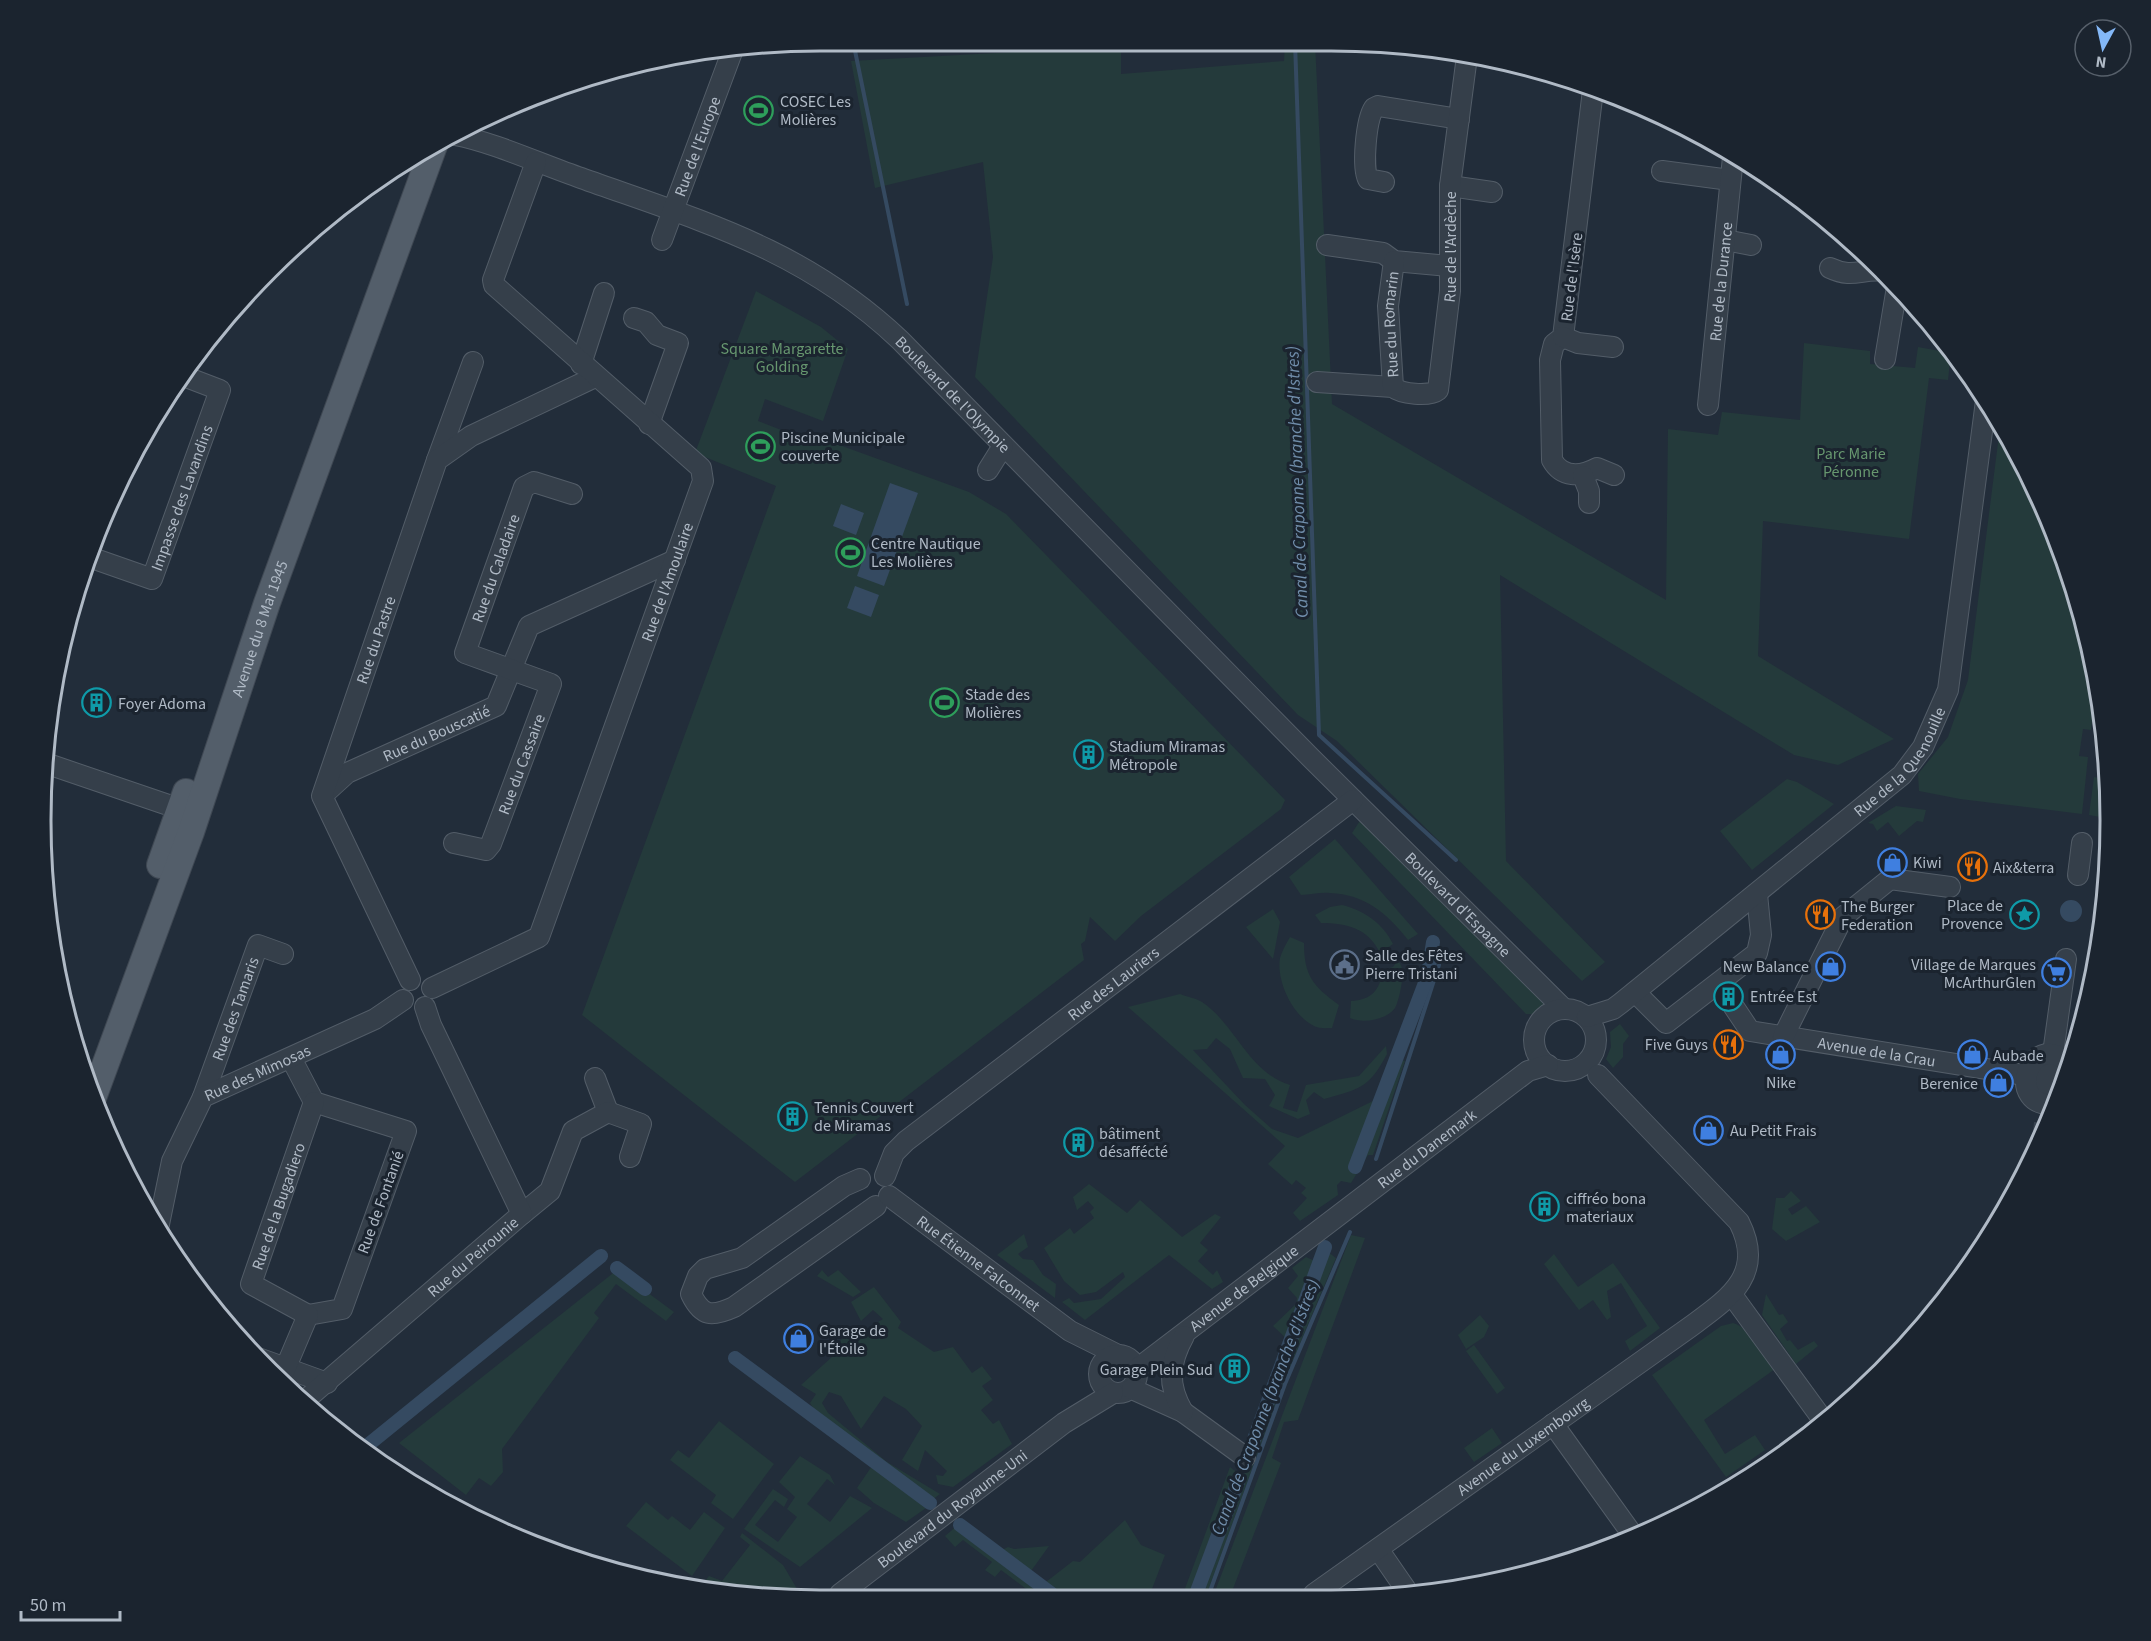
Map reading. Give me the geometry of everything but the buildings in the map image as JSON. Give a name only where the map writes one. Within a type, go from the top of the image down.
[{"type":"main road","name":"Avenue du 8 Mai 1945","points":[[90,1061],[180,810],[420,164]]},
{"type":"main road","name":"Avenue du 8 Mai 1945","points":[[98,1084],[189,838],[267,603],[421,164]]},
{"type":"street","name":"Rue de l'Europe","points":[[662,240],[730,57]]},
{"type":"street","name":"Rue de l'Ardèche","points":[[1393,387],[1397,390],[1427,394],[1438,390],[1450,291],[1450,186],[1466,64]]},
{"type":"street","name":"Rue de l'Isère","points":[[1583,476],[1563,472],[1552,460],[1550,360],[1554,344],[1563,337],[1592,97]]},
{"type":"street","points":[[1384,182],[1368,179],[1364,168],[1369,120],[1374,108],[1378,106],[1459,119]]},
{"type":"street","name":"Boulevard de l'Olympie","points":[[465,138],[673,212],[779,253],[844,292],[900,340],[1353,800]]},
{"type":"street","name":"Rue de l'Amoulaire","points":[[432,988],[539,937],[704,474],[701,468],[494,285],[536,162]]},
{"type":"street","name":"Rue de la Durance","points":[[1708,405],[1732,165]]},
{"type":"street","points":[[1662,171],[1730,180]]},
{"type":"street","points":[[1450,186],[1492,192]]},
{"type":"street","points":[[1725,240],[1751,245]]},
{"type":"street","points":[[1327,245],[1383,253],[1394,261],[1449,266]]},
{"type":"street","name":"Rue du Romarin","points":[[1393,387],[1388,306],[1394,261]]},
{"type":"street","points":[[1830,268],[1853,275],[1868,270]]},
{"type":"street","points":[[437,460],[471,436],[588,370],[604,293]]},
{"type":"street","points":[[1885,360],[1895,298]]},
{"type":"street","points":[[634,318],[646,322],[657,335],[678,343],[649,424]]},
{"type":"street","points":[[1563,337],[1578,343],[1613,347]]},
{"type":"street","name":"Rue du Pastre","points":[[322,796],[473,362]]},
{"type":"street","name":"Impasse des Lavandins","points":[[97,560],[152,579],[220,390],[191,379]]},
{"type":"street","points":[[1317,382],[1393,387]]},
{"type":"street","name":"Rue de la Quenouille","points":[[1587,1017],[1613,1009],[1757,894],[1902,775],[1923,747],[1948,690],[1984,415]]},
{"type":"street","points":[[988,470],[1003,446]]},
{"type":"street","points":[[1589,503],[1589,491],[1583,476],[1597,468],[1614,475]]},
{"type":"street","name":"Rue du Caladaire","points":[[512,670],[465,653],[524,487],[534,482],[572,494]]},
{"type":"street","name":"Rue du Bouscatié","points":[[322,796],[347,773],[496,706],[529,626],[675,560]]},
{"type":"street","name":"Rue du Cassaire","points":[[454,843],[478,850],[486,850],[491,844],[551,684],[512,670]]},
{"type":"street","points":[[53,766],[180,810]]},
{"type":"street","points":[[322,796],[410,980]]},
{"type":"street","name":"Boulevard d'Espagne","points":[[1353,800],[1555,1005]]},
{"type":"street","name":"Rue des Lauriers","points":[[885,1176],[894,1154],[906,1141],[1353,800]]},
{"type":"street","points":[[2078,875],[2082,843]]},
{"type":"street","points":[[1783,1037],[1843,918],[1890,879],[1950,887]]},
{"type":"street","points":[[1635,992],[1666,1023],[1757,952],[1761,935],[1757,894]]},
{"type":"street","name":"Rue des Tamaris","points":[[203,1097],[258,945],[283,954]]},
{"type":"street","points":[[2050,1083],[2066,959]]},
{"type":"street","points":[[420,978],[432,988],[431,1001],[425,1007],[410,1007],[403,1000],[403,986],[410,980],[420,978]]},
{"type":"street","name":"Avenue de la Crau","points":[[1728,998],[1750,1031],[2050,1083]]},
{"type":"street","name":"Rue des Mimosas","points":[[161,1216],[172,1161],[203,1097],[375,1019],[403,1000]]},
{"type":"street","points":[[1598,1075],[1596,1042],[1587,1017],[1579,1012],[1555,1005],[1536,1029],[1542,1057],[1569,1070],[1598,1075],[1739,1222],[1746,1241],[1748,1258],[1742,1279],[1732,1296],[1819,1415]]},
{"type":"street","name":"Rue du Peirounie","points":[[310,1396],[522,1214],[431,1025],[425,1007]]},
{"type":"street","name":"Rue de la Quenouille","points":[[1596,1042],[1613,1009]]},
{"type":"street","points":[[1569,1070],[1586,1063],[1596,1042]]},
{"type":"street","name":"Rue du Danemark","points":[[1324,1225],[1528,1071],[1542,1057]]},
{"type":"street","points":[[291,1058],[314,1101]]},
{"type":"street","points":[[595,1078],[608,1113]]},
{"type":"street","name":"Rue de Fontanié","points":[[308,1315],[342,1309],[406,1131],[314,1101]]},
{"type":"street","name":"Rue de la Bugadiero","points":[[308,1315],[252,1284],[314,1101]]},
{"type":"street","points":[[522,1214],[550,1191],[573,1131],[608,1113],[641,1124],[630,1157]]},
{"type":"street","points":[[869,1173],[885,1176],[890,1186],[883,1201],[734,1307],[719,1314],[707,1313],[698,1308],[691,1294],[698,1276],[705,1269],[742,1258],[844,1186],[869,1173]]},
{"type":"street","points":[[860,1179],[858,1196],[866,1204],[883,1201]]},
{"type":"street","name":"Rue Étienne Falconnet","points":[[883,1201],[1245,1456]]},
{"type":"street","name":"Avenue de Belgique","points":[[1127,1372],[1187,1331],[1324,1225]]},
{"type":"street","name":"Avenue du Luxembourg","points":[[1320,1590],[1732,1296]]},
{"type":"street","points":[[283,1372],[308,1315]]},
{"type":"street","name":"Rue Étienne Falconnet","points":[[1070,1331],[1099,1373],[1103,1386],[1127,1372]]},
{"type":"street","points":[[1183,1412],[1175,1398],[1171,1373],[1174,1353],[1187,1331]]},
{"type":"street","name":"Boulevard du Royaume-Uni","points":[[845,1590],[1064,1423],[1127,1372],[1107,1358],[1086,1398],[1064,1423]]},
{"type":"street","points":[[287,1375],[327,1383]]},
{"type":"street","points":[[1553,1424],[1629,1529]]},
{"type":"street","points":[[1378,1549],[1403,1586]]},
{"type":"green space","name":"Parc Marie Péronne","points":[[1031,51],[1121,51],[1121,74],[1284,61],[1285,51],[1315,51],[1332,404],[1666,600],[1668,429],[1718,435],[1722,412],[1800,420],[1804,343],[1870,351],[1870,364],[1915,368],[1918,347],[1940,351],[1950,364],[1948,380],[1929,378],[1909,539],[1763,521],[1758,656],[1894,739],[1838,765],[1794,755],[1500,575],[1506,861],[1605,962],[1582,981],[1337,741],[1298,715],[975,377],[993,257],[983,162],[875,188],[851,61]]},
{"type":"green space","name":"Stade des Molières","points":[[756,291],[821,327],[848,349],[823,421],[765,399],[758,421],[794,435],[820,438],[969,492],[1006,514],[1285,800],[1281,809],[1141,916],[1115,941],[1090,917],[1085,941],[1081,944],[1084,960],[795,1182],[582,1015],[776,486],[695,453]]},
{"type":"green space","points":[[1999,439],[2021,480],[2059,573],[2074,621],[2085,670],[2093,717],[2091,730],[2083,729],[2079,756],[2088,757],[2082,814],[1960,799],[1919,791],[1918,774],[1948,737],[1968,680]]},
{"type":"green space","points":[[2094,777],[2098,778],[2100,817],[2089,815]]},
{"type":"green space","points":[[1787,779],[1797,782],[1834,804],[1752,870],[1720,831]]},
{"type":"green space","points":[[1896,806],[1926,810],[1923,822],[1917,821],[1899,836],[1888,822],[1877,831],[1873,824],[1868,823]]},
{"type":"green space","points":[[1363,816],[1544,1004],[1536,1014],[1526,1014],[1352,833]]},
{"type":"green space","points":[[1335,839],[1418,934],[1408,940],[1392,921],[1374,907],[1354,897],[1326,893],[1301,895],[1289,877]]},
{"type":"green space","points":[[1342,905],[1372,918],[1389,936],[1393,944],[1380,953],[1363,933],[1340,924],[1321,923],[1315,915],[1330,907]]},
{"type":"green space","points":[[1273,909],[1280,922],[1273,959],[1246,927]]},
{"type":"green space","points":[[1290,937],[1304,943],[1308,972],[1316,986],[1339,1005],[1332,1028],[1318,1028],[1306,1021],[1293,1006],[1283,987],[1279,967],[1280,958]]},
{"type":"green space","points":[[1398,960],[1402,968],[1402,977],[1400,995],[1395,1008],[1374,1020],[1361,1021],[1350,1018],[1351,1001],[1364,999],[1374,993],[1380,983],[1382,970],[1393,967]]},
{"type":"green space","points":[[1180,994],[1200,1001],[1214,1012],[1263,1070],[1290,1085],[1283,1108],[1297,1112],[1306,1085],[1359,1076],[1386,1046],[1387,1054],[1369,1081],[1346,1093],[1324,1099],[1314,1092],[1306,1100],[1310,1114],[1298,1119],[1269,1106],[1275,1095],[1265,1079],[1243,1078],[1230,1049],[1216,1038],[1207,1049],[1193,1050],[1245,1105],[1272,1129],[1298,1138],[1377,1099],[1400,1059],[1405,1061],[1373,1155],[1368,1155],[1351,1183],[1341,1181],[1337,1185],[1338,1195],[1300,1221],[1293,1213],[1307,1198],[1301,1193],[1306,1188],[1296,1180],[1292,1185],[1268,1164],[1285,1146],[1128,1007]]},
{"type":"green space","points":[[1620,1024],[1629,1036],[1623,1044],[1623,1057],[1613,1068],[1606,1059],[1611,1047],[1610,1032]]},
{"type":"green space","points":[[1089,1184],[1127,1213],[1140,1200],[1182,1237],[1215,1214],[1221,1217],[1200,1243],[1208,1250],[1198,1261],[1213,1275],[1217,1270],[1223,1282],[1212,1289],[1169,1255],[1085,1320],[1062,1302],[1069,1298],[1074,1303],[1101,1299],[1125,1277],[1123,1272],[1096,1292],[1080,1295],[1064,1281],[1044,1248],[1070,1228],[1074,1234],[1094,1218],[1090,1212],[1094,1208],[1088,1201],[1077,1210],[1073,1197]]},
{"type":"green space","points":[[1791,1191],[1801,1201],[1788,1209],[1792,1215],[1806,1206],[1820,1222],[1786,1241],[1772,1229],[1776,1198],[1784,1198]]},
{"type":"green space","points":[[1024,1234],[1028,1247],[1018,1254],[1023,1259],[1033,1260],[1043,1275],[1056,1284],[1055,1298],[997,1255]]},
{"type":"green space","points":[[1351,1235],[1365,1238],[1298,1420],[1284,1422],[1272,1458],[1281,1463],[1233,1590],[1216,1590]]},
{"type":"green space","points":[[1328,1252],[1336,1258],[1282,1386],[1208,1590],[1201,1590]]},
{"type":"green space","points":[[1554,1254],[1578,1287],[1613,1263],[1660,1328],[1630,1351],[1625,1341],[1647,1326],[1621,1283],[1607,1291],[1611,1317],[1607,1320],[1593,1300],[1579,1310],[1544,1264]]},
{"type":"green space","points":[[1306,1257],[1317,1262],[1288,1340],[1273,1326],[1296,1304],[1297,1298],[1288,1288],[1298,1276],[1292,1268]]},
{"type":"green space","points":[[617,1270],[674,1312],[666,1321],[616,1284],[594,1313],[599,1318],[502,1449],[503,1472],[491,1486],[479,1478],[466,1495],[399,1443]]},
{"type":"green space","points":[[822,1270],[828,1277],[838,1270],[861,1292],[853,1297],[817,1276]]},
{"type":"green space","points":[[874,1287],[901,1322],[898,1328],[934,1352],[953,1347],[972,1373],[982,1366],[992,1379],[982,1386],[993,1400],[981,1410],[993,1424],[999,1420],[1012,1444],[953,1487],[938,1484],[936,1475],[943,1476],[947,1471],[925,1450],[918,1471],[902,1460],[922,1426],[906,1409],[884,1396],[861,1429],[841,1396],[829,1392],[822,1403],[828,1413],[887,1462],[940,1494],[932,1500],[816,1413],[810,1403],[816,1394],[801,1385],[833,1356],[829,1350],[858,1326],[865,1330],[883,1319],[873,1310],[861,1321],[851,1302]]},
{"type":"green space","points":[[1766,1294],[1779,1315],[1783,1314],[1788,1322],[1780,1329],[1787,1341],[1790,1340],[1798,1350],[1814,1341],[1818,1346],[1796,1364],[1762,1315]]},
{"type":"green space","points":[[1480,1315],[1489,1326],[1484,1337],[1466,1349],[1458,1335]]},
{"type":"green space","points":[[1733,1323],[1746,1330],[1775,1369],[1704,1420],[1725,1454],[1755,1435],[1765,1450],[1726,1477],[1652,1375],[1721,1326]]},
{"type":"green space","points":[[1474,1345],[1505,1388],[1497,1394],[1466,1351]]},
{"type":"green space","points":[[719,1421],[774,1464],[733,1519],[711,1503],[716,1495],[670,1460],[678,1450],[689,1458]]},
{"type":"green space","points":[[1492,1428],[1502,1443],[1474,1462],[1464,1448]]},
{"type":"green space","points":[[800,1456],[830,1475],[835,1485],[827,1479],[807,1504],[830,1522],[850,1496],[872,1508],[800,1567],[744,1529],[773,1489],[788,1499],[784,1507],[775,1500],[755,1525],[778,1542],[797,1517],[787,1509],[795,1497],[779,1482]]},
{"type":"green space","points":[[874,1463],[923,1499],[929,1506],[906,1522],[874,1503],[857,1488]]},
{"type":"green space","points":[[1230,1467],[1239,1474],[1195,1590],[1184,1590]]},
{"type":"green space","points":[[646,1502],[668,1520],[672,1516],[690,1530],[704,1512],[725,1528],[692,1576],[626,1526]]},
{"type":"green space","points":[[964,1520],[1002,1550],[1008,1547],[1014,1549],[1049,1546],[1031,1571],[1046,1582],[1073,1561],[1080,1562],[1125,1520],[1141,1545],[1165,1555],[1152,1590],[1052,1590],[961,1523]]},
{"type":"green space","points":[[958,1525],[1044,1590],[1028,1590],[1001,1570],[995,1577],[985,1570],[992,1562],[963,1540],[955,1547],[945,1536]]},
{"type":"green space","points":[[742,1533],[783,1565],[797,1589],[705,1581],[709,1576],[722,1581],[750,1545],[740,1537]]},
{"type":"water","points":[[890,483],[918,493],[884,586],[857,576]]},
{"type":"water","points":[[841,504],[864,513],[856,535],[833,526]]},
{"type":"water","points":[[855,586],[879,595],[871,617],[847,608]]},
{"type":"water","points":[[2071,900],[2079,903],[2082,911],[2079,919],[2071,922],[2063,919],[2060,911],[2063,903]]},
{"type":"waterway","points":[[855,51],[907,304]]},
{"type":"waterway","name":"Canal de Craponne (branche d'Istres)","points":[[1295,51],[1319,735],[1456,860]]},
{"type":"waterway","points":[[1355,1167],[1428,975],[1433,942]]},
{"type":"waterway","name":"Canal de Craponne (branche d'Istres)","points":[[1376,1159],[1439,965]]},
{"type":"waterway","name":"Canal de Craponne (branche d'Istres)","points":[[1210,1590],[1285,1384],[1350,1232]]},
{"type":"waterway","points":[[1253,1442],[1325,1247]]},
{"type":"waterway","points":[[370,1444],[601,1256]]},
{"type":"waterway","points":[[617,1268],[645,1289]]},
{"type":"waterway","points":[[735,1358],[930,1503]]},
{"type":"waterway","points":[[1197,1590],[1239,1479]]},
{"type":"waterway","points":[[960,1525],[1047,1590]]},
{"type":"place","name":"COSEC Les Molières","points":[[759,110]]},
{"type":"place","name":"Piscine Municipale couverte","points":[[760,446]]},
{"type":"place","name":"Centre Nautique Les Molières","points":[[850,552]]},
{"type":"place","name":"Foyer Adoma","points":[[97,703]]},
{"type":"place","name":"Stade des Molières","points":[[944,703]]},
{"type":"place","name":"Stadium Miramas Métropole","points":[[1088,755]]},
{"type":"place","name":"Kiwi","points":[[1892,862]]},
{"type":"place","name":"Aix&terra","points":[[1972,867]]},
{"type":"place","name":"Place de Provence","points":[[2024,914]]},
{"type":"place","name":"The Burger Federation","points":[[1820,915]]},
{"type":"place","name":"Salle des Fêtes Pierre Tristani","points":[[1344,964]]},
{"type":"place","name":"New Balance","points":[[1830,966]]},
{"type":"place","name":"Village de Marques McArthurGlen","points":[[2057,973]]},
{"type":"place","name":"Entrée Est","points":[[1729,996]]},
{"type":"place","name":"Five Guys","points":[[1729,1044]]},
{"type":"place","name":"Nike","points":[[1781,1054]]},
{"type":"place","name":"Aubade","points":[[1972,1055]]},
{"type":"place","name":"Berenice","points":[[1999,1083]]},
{"type":"place","name":"Tennis Couvert de Miramas","points":[[793,1116]]},
{"type":"place","name":"Au Petit Frais","points":[[1709,1130]]},
{"type":"place","name":"bâtiment désaffécté","points":[[1078,1142]]},
{"type":"place","name":"ciffréo bona materiaux","points":[[1545,1207]]},
{"type":"place","name":"Garage de l'Étoile","points":[[798,1339]]},
{"type":"place","name":"Garage Plein Sud","points":[[1234,1369]]},
{"type":"park label","name":"Square Margarette Golding","points":[[782,357]]}]
